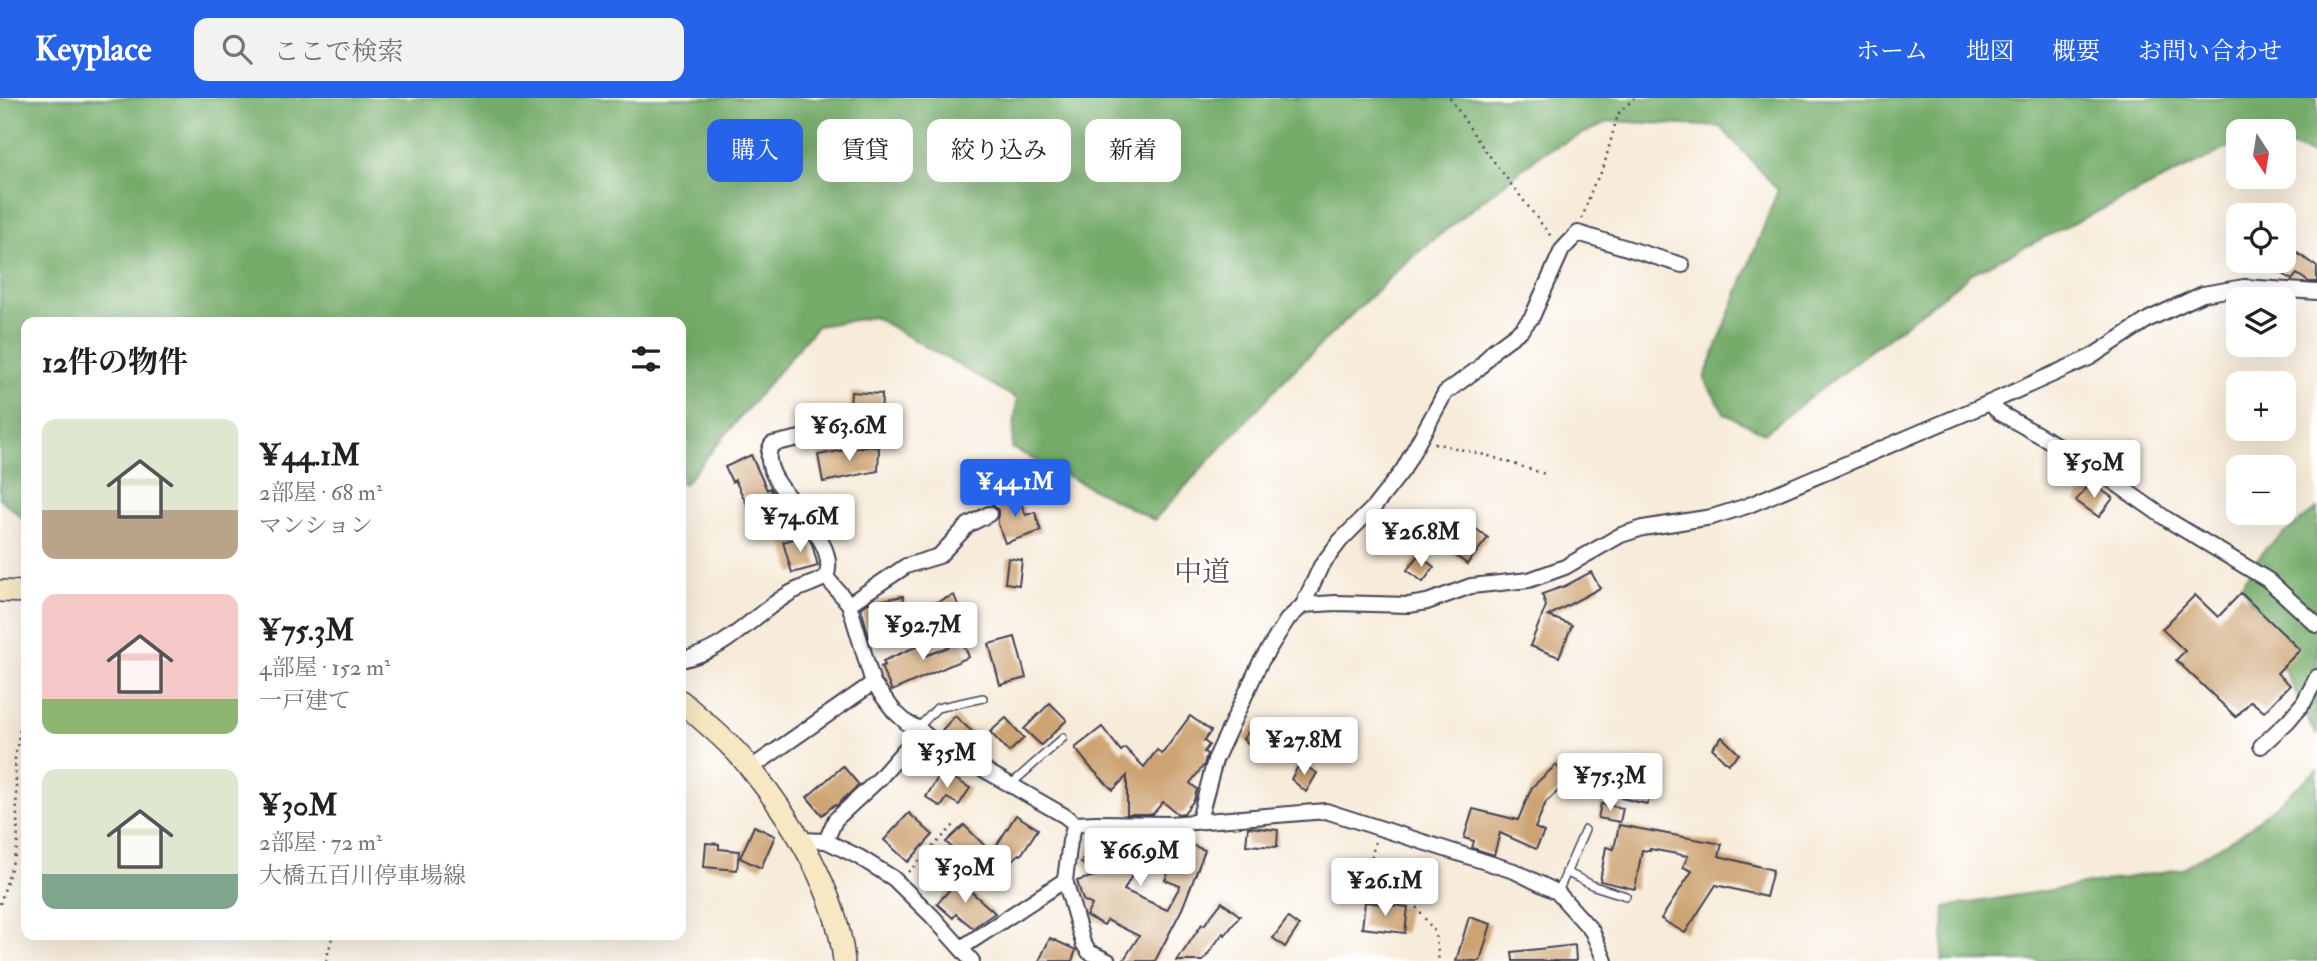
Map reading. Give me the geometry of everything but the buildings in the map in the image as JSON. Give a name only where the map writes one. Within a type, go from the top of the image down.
[{"type":"main road","points":[[0,591],[21,592]]},
{"type":"main road","points":[[686,705],[718,733],[751,768],[800,840],[836,916],[844,961]]},
{"type":"street","points":[[1199,820],[1216,760],[1260,663],[1287,620],[1303,605],[1321,566],[1403,470],[1445,393],[1479,368],[1494,350],[1521,330],[1532,317],[1562,250],[1578,233],[1682,265]]},
{"type":"street","points":[[1303,605],[1409,605],[1436,599],[1471,586],[1503,584],[1548,575],[1621,535],[1643,528],[1712,517],[1747,506],[1989,403],[2091,356],[2149,319],[2203,294],[2244,287],[2317,292]]},
{"type":"street","points":[[1989,403],[2000,413],[2078,457],[2168,520],[2268,580],[2317,625]]},
{"type":"street","points":[[686,658],[711,651],[789,594],[826,577],[829,569],[826,552],[813,527],[775,478],[770,461],[772,444],[841,429],[871,435]]},
{"type":"street","points":[[849,604],[906,566],[939,556],[968,525],[989,514]]},
{"type":"street","points":[[826,577],[849,604],[873,683],[894,711],[932,740],[1075,824],[1170,824],[1326,811],[1514,871],[1557,892],[1591,931],[1605,961]]},
{"type":"street","points":[[2261,746],[2304,702],[2317,677]]},
{"type":"street","points":[[751,768],[873,683]]},
{"type":"street","points":[[827,841],[835,820],[880,778],[920,730]]},
{"type":"street","points":[[1075,824],[1065,880],[1083,943],[1088,952],[1108,961]]},
{"type":"street","points":[[800,840],[827,841],[859,857],[898,882],[932,916],[963,956],[1065,880]]},
{"type":"lane","points":[[920,730],[937,708],[983,698]]},
{"type":"lane","points":[[1009,786],[1063,738]]},
{"type":"lane","points":[[1557,892],[1586,830]]},
{"type":"lane","points":[[1566,872],[1594,886],[1626,897]]},
{"type":"path","points":[[1450,98],[1479,142],[1562,250]]},
{"type":"path","points":[[1578,233],[1593,186],[1603,169],[1618,114],[1633,98]]},
{"type":"path","points":[[1420,439],[1489,456],[1548,475]]},
{"type":"path","points":[[0,904],[18,845],[15,759],[21,722]]},
{"type":"path","points":[[898,882],[957,822]]},
{"type":"path","points":[[1378,829],[1370,864],[1373,881],[1405,896],[1416,908],[1435,932],[1439,961]]},
{"type":"path","points":[[326,961],[331,940]]},
{"type":"green space","points":[[0,98],[2317,98],[2317,156],[2296,148],[2296,119],[2226,119],[2226,149],[1972,273],[1764,433],[1725,414],[1704,379],[1778,190],[1721,127],[1610,121],[1542,153],[1406,262],[1286,378],[1154,520],[1012,448],[1017,399],[874,317],[817,326],[686,482],[686,317],[21,317],[21,517],[0,498]]},
{"type":"green space","points":[[2317,508],[2317,736],[2242,584],[2264,550]]},
{"type":"green space","points":[[2317,770],[2317,961],[1942,961],[1945,907],[2181,869],[2244,832]]},
{"type":"district","name":"中道","points":[[1202,571]]}]
